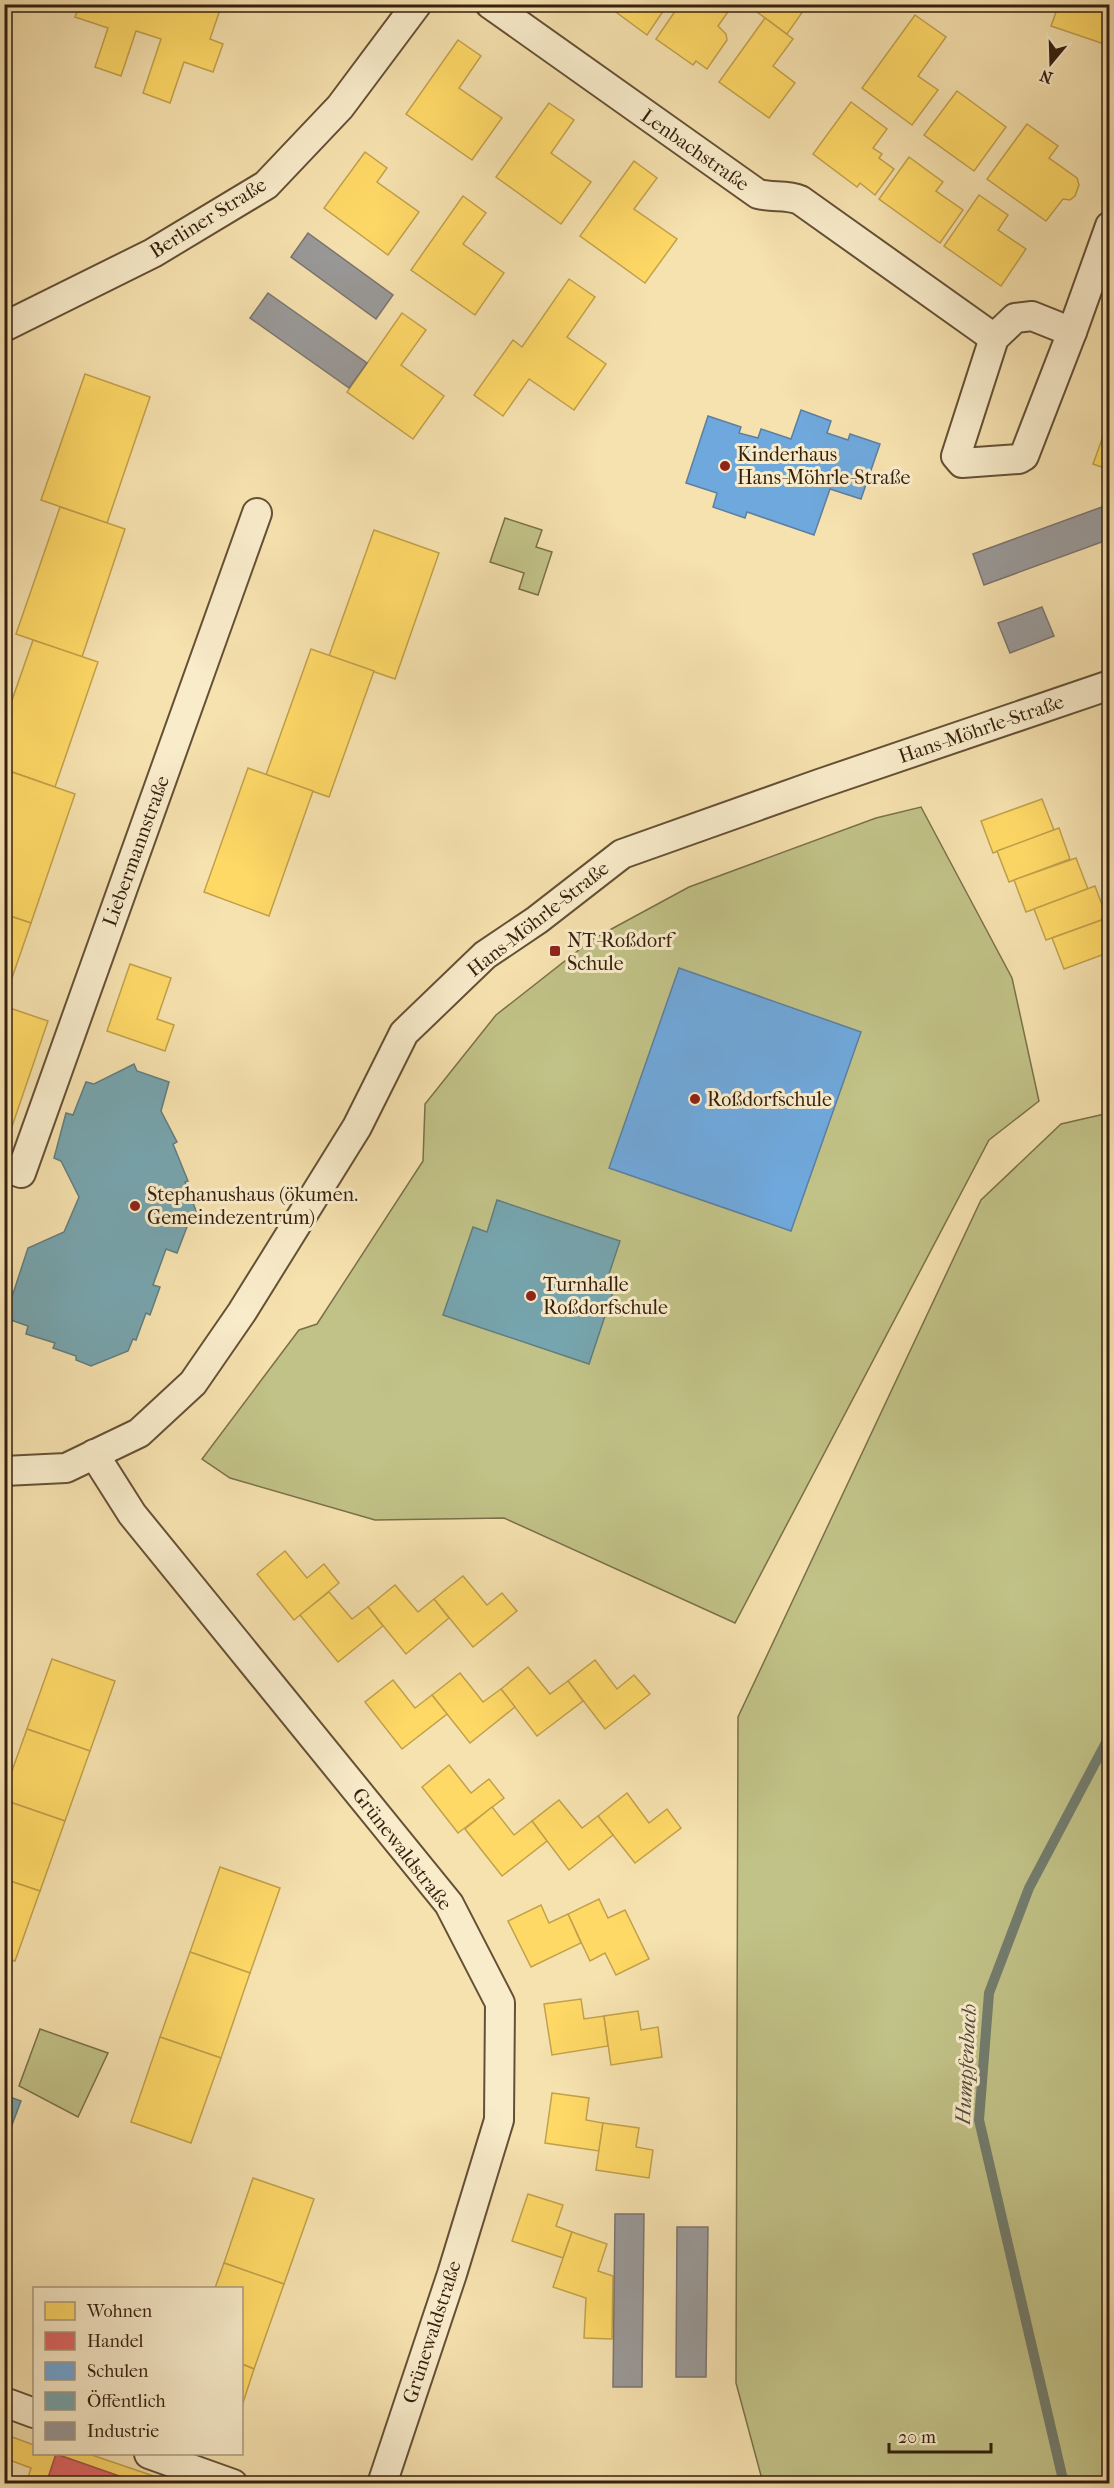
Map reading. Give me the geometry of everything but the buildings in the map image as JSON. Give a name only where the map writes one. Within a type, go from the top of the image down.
[{"type":"street","name":"Berliner Straße","points":[[4,327],[153,253],[266,185],[340,107],[417,4]]},
{"type":"street","name":"Lenbachstraße","points":[[490,4],[758,194],[770,197],[790,196],[800,200],[994,338]]},
{"type":"street","points":[[1071,332],[1032,316],[1026,316],[1011,321],[994,338],[956,456],[962,463],[1018,459],[1024,456],[1071,332],[1110,226]]},
{"type":"street","name":"Liebermannstraße","points":[[4,1167],[21,1173],[257,513]]},
{"type":"street","name":"Hans-Möhrle-Straße","points":[[4,1471],[66,1468],[139,1432],[193,1383],[242,1312],[357,1127],[404,1033],[485,956],[537,920],[622,854],[819,784],[1110,686]]},
{"type":"street","name":"Grünewaldstraße","points":[[94,1454],[132,1514],[449,1904],[500,2003],[499,2120],[452,2274],[382,2484]]},
{"type":"street","points":[[4,2402],[33,2413]]},
{"type":"street","points":[[152,2455],[233,2484]]},
{"type":"green space","points":[[505,518],[542,530],[536,547],[552,552],[538,595],[519,589],[524,573],[490,562]]},
{"type":"green space","points":[[921,807],[1012,978],[1039,1101],[989,1140],[735,1623],[504,1518],[375,1520],[230,1478],[202,1459],[299,1330],[317,1324],[423,1161],[425,1104],[496,1015],[593,939],[689,887],[876,818]]},
{"type":"green space","points":[[1109,1113],[1109,2483],[763,2483],[736,2383],[738,1717],[981,1200],[1061,1124]]},
{"type":"green space","points":[[40,2029],[108,2053],[78,2117],[19,2086]]},
{"type":"waterway","name":"Humpfenbach","points":[[1064,2484],[979,2120],[989,1993],[1029,1888],[1110,1735]]},
{"type":"place","name":"Kinderhaus Hans-Möhrle-Straße","points":[[725,466]]},
{"type":"place","name":"NT-Roßdorf Schule","points":[[555,951]]},
{"type":"place","name":"Roßdorfschule","points":[[695,1099]]},
{"type":"place","name":"Stephanushaus (ökumen. Gemeindezentrum)","points":[[135,1206]]},
{"type":"place","name":"Turnhalle Roßdorfschule","points":[[531,1296]]}]
